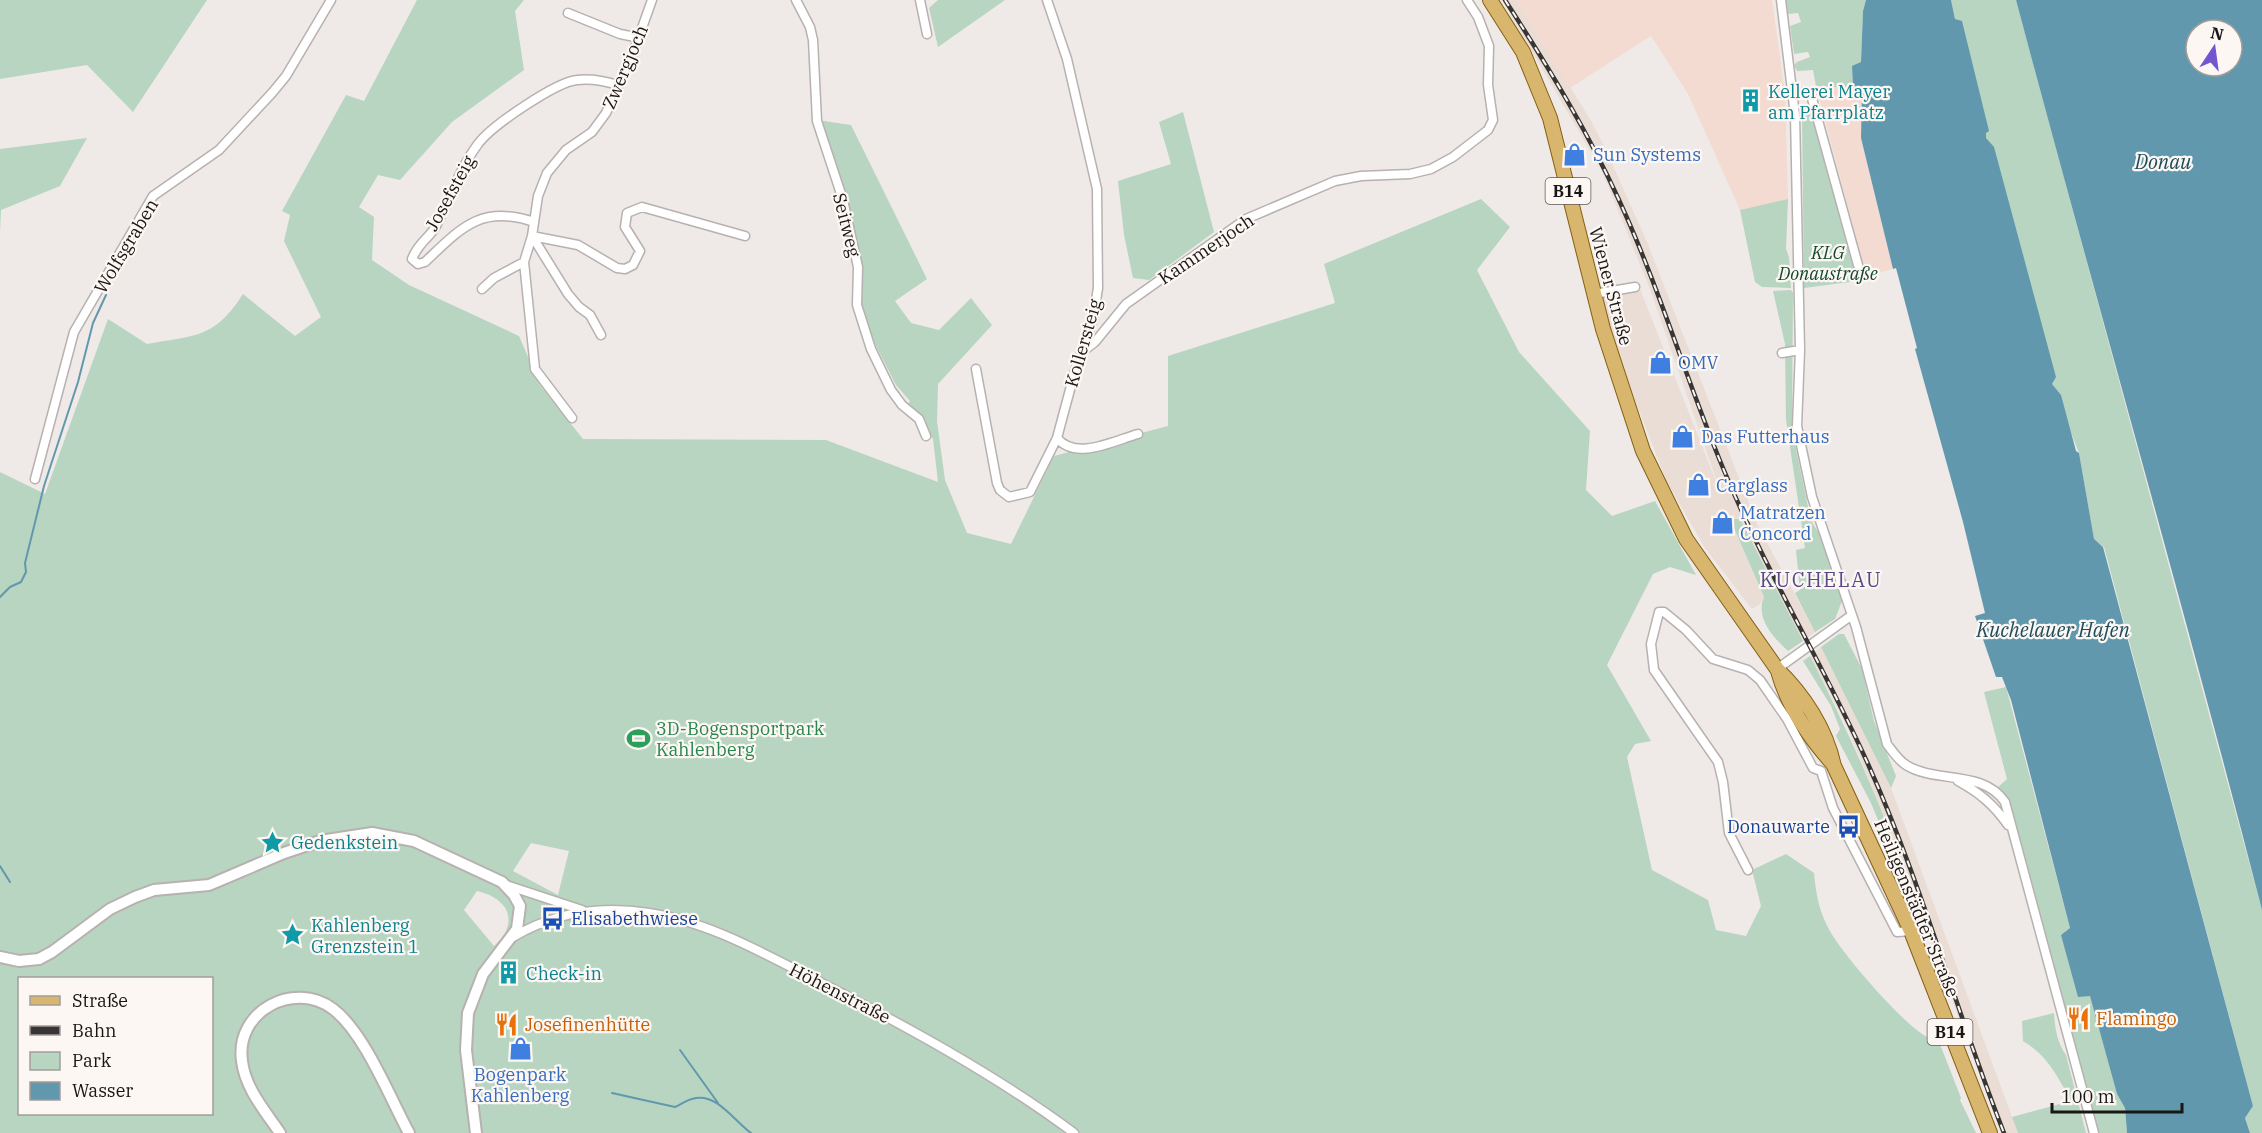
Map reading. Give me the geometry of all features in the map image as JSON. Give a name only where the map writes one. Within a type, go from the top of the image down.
[{"type":"main road","name":"Wiener Straße","points":[[1490,0],[1523,52],[1550,118],[1594,294],[1616,371],[1643,451],[1690,547]]},
{"type":"main road","name":"Heiligenstädter Straße","points":[[1690,547],[1777,669],[1794,685],[1828,741],[1827,768],[1911,931],[1990,1133]]},
{"type":"street","name":"Wolfsgraben","points":[[35,479],[74,332],[153,196],[219,150],[272,93],[286,76],[331,0]]},
{"type":"street","name":"Zwergjoch","points":[[573,418],[535,369],[524,262],[532,236],[538,196],[547,173],[566,150],[592,132],[606,113],[639,38],[652,0]]},
{"type":"street","name":"Seitweg","points":[[796,0],[810,27],[813,40],[818,121],[843,200],[858,267],[857,305],[871,349],[891,390],[902,405],[919,419],[926,436]]},
{"type":"street","points":[[920,0],[927,34]]},
{"type":"street","name":"Kollersteig","points":[[976,369],[1000,490],[1009,497],[1030,492],[1057,438],[1097,302],[1097,189],[1067,59],[1047,0]]},
{"type":"street","name":"Kammerjoch","points":[[1082,352],[1095,342],[1126,304],[1246,219],[1335,182],[1361,176],[1410,174],[1431,169],[1452,157],[1488,130],[1493,120],[1488,85],[1489,46],[1478,17],[1467,0]]},
{"type":"street","points":[[1781,0],[1794,91],[1800,350],[1797,426],[1807,476],[1852,615],[1887,744],[1896,757],[1911,768],[1952,778],[1979,792],[1995,806],[2010,829],[2094,1133]]},
{"type":"street","points":[[568,13],[620,34],[639,38]]},
{"type":"street","name":"Josefsteig","points":[[534,222],[504,215],[484,218],[465,225],[425,262],[418,264],[412,259],[417,245],[434,230],[478,143],[518,111],[561,83],[589,80],[618,85]]},
{"type":"street","points":[[1794,91],[1811,95],[1858,265]]},
{"type":"street","points":[[532,236],[578,245],[617,268],[625,269],[633,265],[639,251],[625,227],[627,213],[642,207],[745,236]]},
{"type":"street","points":[[532,236],[568,294],[579,307],[590,315],[601,335]]},
{"type":"street","points":[[482,289],[494,278],[524,262]]},
{"type":"street","points":[[1594,294],[1635,287]]},
{"type":"street","points":[[1782,353],[1800,350]]},
{"type":"street","points":[[1057,438],[1065,448],[1076,451],[1138,434]]},
{"type":"street","points":[[1748,870],[1729,833],[1718,762],[1654,670],[1652,644],[1659,612],[1664,612],[1686,630],[1713,659],[1735,664],[1748,670],[1760,680],[1787,719],[1813,768],[1827,768]]},
{"type":"street","points":[[1777,669],[1852,615]]},
{"type":"street","name":"Höhenstraße","points":[[0,957],[19,961],[39,959],[110,909],[135,897],[154,890],[209,885],[284,853],[354,834],[385,834],[414,841],[506,885],[585,911]]},
{"type":"street","name":"Höhenstraße","points":[[506,885],[514,895],[520,916],[513,937]]},
{"type":"street","name":"Höhenstraße","points":[[476,1133],[466,1050],[468,1013],[473,993],[487,967],[513,937],[542,922],[585,911],[648,912],[681,920],[745,946],[916,1032],[1074,1133]]},
{"type":"street","points":[[280,1133],[248,1082],[242,1063],[242,1046],[248,1026],[263,1009],[282,1000],[301,997],[322,1002],[346,1022],[375,1067],[409,1133]]},
{"type":"shaded area","points":[[1502,0],[1516,0],[1590,119],[1607,152],[1647,242],[1757,524],[1815,632],[1803,641],[1740,519],[1730,520],[1764,597],[1760,604],[1752,609],[1705,548],[1667,482],[1621,365],[1600,294],[1640,289],[1723,499],[1650,289],[1602,171]]},
{"type":"shaded area","points":[[1516,0],[1772,0],[1785,94],[1788,199],[1740,210],[1688,94],[1651,36],[1570,88]]},
{"type":"shaded area","points":[[1816,86],[1853,88],[1862,93],[1861,138],[1893,269],[1866,276]]},
{"type":"shaded area","points":[[1821,647],[1891,788],[2018,1133],[2001,1133],[1890,830],[1847,727],[1810,656]]},
{"type":"green space","points":[[0,0],[207,0],[133,112],[87,65],[0,79]]},
{"type":"green space","points":[[417,0],[524,0],[515,11],[524,70],[452,122],[400,180],[378,175],[359,207],[374,217],[372,260],[409,285],[519,336],[540,385],[583,439],[826,440],[938,482],[933,439],[907,405],[910,401],[896,385],[857,309],[858,272],[841,196],[817,120],[851,125],[927,279],[895,301],[911,323],[939,330],[971,298],[992,325],[938,384],[937,421],[945,480],[967,533],[1011,544],[1054,456],[1168,426],[1168,356],[1335,303],[1324,264],[1481,199],[1510,227],[1477,270],[1519,352],[1590,431],[1586,490],[1612,516],[1655,501],[1696,575],[1670,567],[1653,574],[1607,665],[1651,741],[1635,744],[1627,757],[1652,870],[1708,900],[1716,930],[1746,936],[1761,906],[1752,870],[1786,854],[1814,873],[1823,917],[1847,956],[1904,1019],[1927,1037],[1936,1034],[1960,1100],[1976,1133],[0,1133],[0,472],[45,494],[108,319],[147,344],[191,336],[213,327],[233,309],[243,294],[295,336],[321,317],[284,241],[290,215],[282,211],[346,95],[364,101]],"holes":[[[531,843],[569,851],[558,895],[513,871]],[[477,891],[497,899],[506,909],[508,923],[505,933],[494,946],[464,910]]]},
{"type":"green space","points":[[938,0],[1005,0],[938,47],[929,8]]},
{"type":"green space","points":[[1786,0],[1866,0],[1863,11],[1861,62],[1852,67],[1853,88],[1816,86],[1813,70],[1797,71],[1794,65],[1810,57],[1808,52],[1794,54],[1790,26],[1801,22],[1798,13],[1788,14]]},
{"type":"green space","points":[[1951,0],[2016,0],[2262,910],[2262,1133],[2250,1133],[2245,1118],[2253,1106],[2104,547],[2094,540],[2079,453],[2052,384],[2055,377],[1986,138],[1962,22],[1955,19]]},
{"type":"green space","name":"KLG Donaustraße","points":[[1809,104],[1857,281],[1804,288],[1802,117],[1803,109]]},
{"type":"green space","points":[[1183,112],[1214,232],[1149,280],[1133,278],[1124,235],[1118,181],[1171,164],[1159,122]]},
{"type":"green space","points":[[87,138],[60,186],[1,210],[0,233],[0,149]]},
{"type":"green space","points":[[1788,199],[1786,249],[1789,257],[1791,288],[1762,287],[1755,282],[1740,210]]},
{"type":"green space","points":[[1791,290],[1793,293],[1792,430],[1811,521],[1819,533],[1842,601],[1835,619],[1815,632],[1795,593],[1800,590],[1796,550],[1805,548],[1786,420],[1785,344],[1773,291]]},
{"type":"green space","points":[[1730,519],[1740,519],[1803,641],[1788,651],[1767,627],[1762,612],[1764,597]]},
{"type":"green space","points":[[1839,634],[1844,634],[1862,669],[1874,721],[1896,776],[1891,788],[1821,647]]},
{"type":"green space","points":[[1810,656],[1866,775],[1915,897],[1910,898],[1871,803],[1836,736],[1840,729],[1831,706],[1803,661]]},
{"type":"green space","points":[[2006,687],[2070,928],[2061,935],[2090,995],[2117,1094],[2125,1108],[2127,1133],[2099,1133],[2012,809],[1998,787],[2007,779],[1984,692]]},
{"type":"green space","points":[[2054,1013],[2057,1035],[2066,1055],[2086,1133],[2018,1133],[2012,1117],[2071,1101],[2045,1060],[2023,1041],[2022,1021]]},
{"type":"water","name":"Kuchelauer Hafen","points":[[1866,0],[1951,0],[1955,19],[1962,21],[1989,131],[1986,133],[1986,138],[1994,147],[2056,377],[2052,384],[2061,395],[2076,451],[2079,453],[2094,539],[2103,547],[2253,1106],[2245,1118],[2250,1133],[2127,1133],[2125,1108],[2117,1094],[2090,996],[2078,997],[2061,935],[2070,928],[2011,700],[2002,677],[1996,677],[1975,616],[1985,613],[1963,522],[1915,349],[1917,348],[1896,268],[1893,269],[1861,138],[1862,93],[1853,88],[1852,66],[1861,62],[1863,11]]},
{"type":"water","name":"Donau","points":[[2016,0],[2262,0],[2262,910]]},
{"type":"waterway","points":[[0,597],[10,587],[21,582],[26,572],[25,563],[44,486],[78,382],[93,323],[106,295]]},
{"type":"waterway","points":[[0,866],[10,882]]},
{"type":"waterway","points":[[680,1050],[718,1103]]},
{"type":"waterway","points":[[612,1093],[675,1107],[692,1099],[709,1099],[724,1108],[751,1133]]},
{"type":"railway","points":[[1505,0],[1566,98],[1607,174],[1647,266],[1739,506],[1868,764],[1922,901],[2004,1133]]},
{"type":"place","name":"Kellerei Mayer am Pfarrplatz","points":[[1750,101]]},
{"type":"place","name":"Sun Systems","points":[[1575,154]]},
{"type":"place","name":"OMV","points":[[1660,362]]},
{"type":"place","name":"Das Futterhaus","points":[[1683,436]]},
{"type":"place","name":"Carglass","points":[[1698,485]]},
{"type":"place","name":"Matratzen Concord","points":[[1722,522]]},
{"type":"place","name":"3D-Bogensportpark Kahlenberg","points":[[638,738]]},
{"type":"place","name":"Donauwarte","points":[[1848,826]]},
{"type":"place","name":"Gedenkstein","points":[[273,842]]},
{"type":"place","name":"Elisabethwiese","points":[[553,918]]},
{"type":"place","name":"Kahlenberg Grenzstein 1","points":[[293,935]]},
{"type":"place","name":"Check-in","points":[[508,973]]},
{"type":"place","name":"Flamingo","points":[[2078,1018]]},
{"type":"place","name":"Josefinenhütte","points":[[507,1024]]},
{"type":"place","name":"Bogenpark Kahlenberg","points":[[520,1048]]},
{"type":"district","name":"KUCHELAU","points":[[1821,579]]}]
